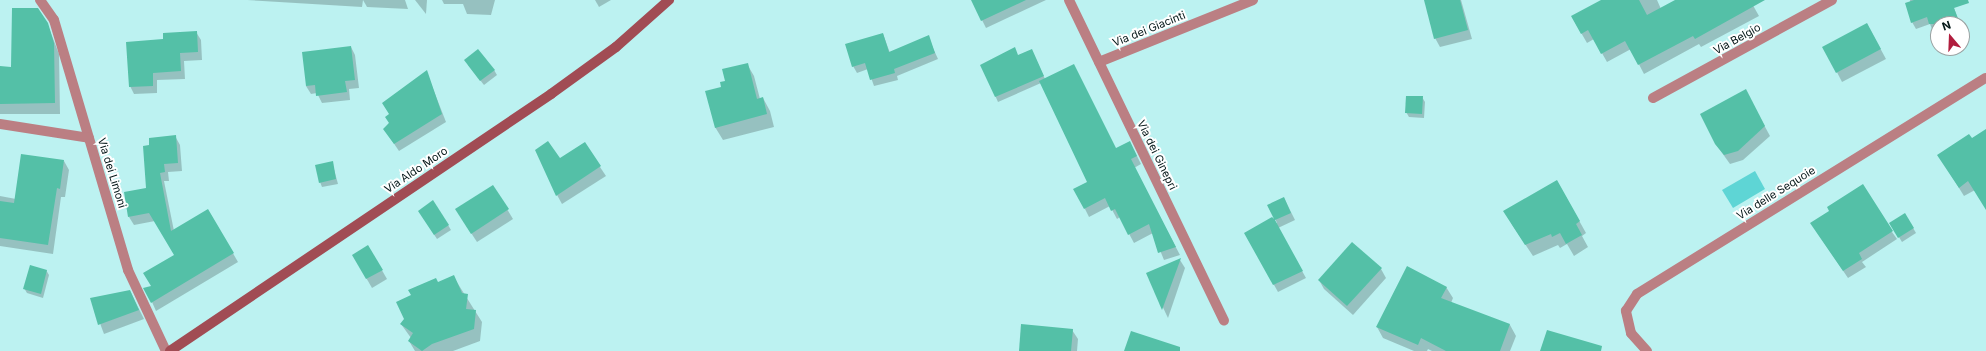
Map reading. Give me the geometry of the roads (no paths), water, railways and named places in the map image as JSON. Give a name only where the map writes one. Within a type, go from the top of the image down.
[{"type":"street","name":"Via dei Limoni","points":[[40,0],[54,20],[128,270],[166,351]]},
{"type":"street","name":"Via Aldo Moro","points":[[170,351],[551,94],[616,47],[669,0]]},
{"type":"street","name":"Via dei Ginepri","points":[[1069,0],[1224,321]]},
{"type":"street","name":"Via dei Giacinti","points":[[1099,62],[1253,0]]},
{"type":"street","name":"Via Belgio","points":[[1653,98],[1832,0]]},
{"type":"street","name":"Via delle Sequoie","points":[[1647,351],[1631,333],[1626,311],[1636,294],[1986,78]]},
{"type":"street","points":[[0,124],[89,138]]},
{"type":"water","points":[[1755,171],[1765,189],[1733,208],[1722,190]]}]
